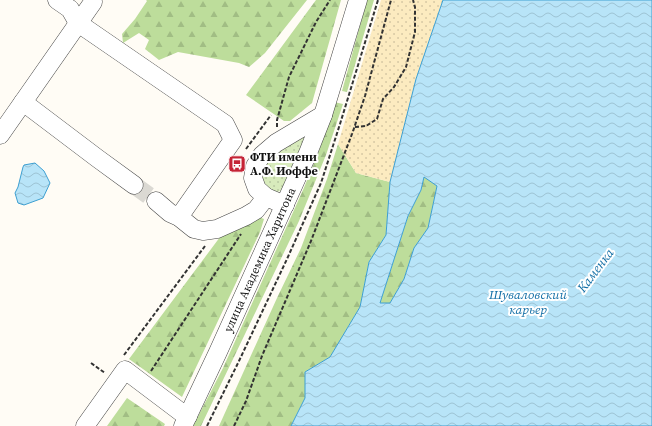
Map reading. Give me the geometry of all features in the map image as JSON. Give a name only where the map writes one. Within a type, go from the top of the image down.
[{"type":"street","points":[[57,0],[70,9],[78,23],[225,124],[233,140],[179,217]]},
{"type":"street","name":"улица Академика Харитона","points":[[186,421],[308,153],[323,115],[358,0]]},
{"type":"street","points":[[0,135],[93,2]]},
{"type":"street","points":[[23,102],[134,185]]},
{"type":"street","points":[[285,205],[266,197],[257,189],[253,178],[255,166],[262,155],[276,143],[323,115]]},
{"type":"street","points":[[156,201],[170,213],[179,217],[194,229],[203,231],[217,229],[246,216],[256,210],[266,197]]},
{"type":"street","points":[[85,426],[125,370],[182,413],[186,421]]},
{"type":"path","points":[[276,143],[277,120],[289,77],[316,22],[330,0]]},
{"type":"path","points":[[207,426],[287,259],[321,183],[378,0]]},
{"type":"path","points":[[234,426],[246,401],[262,356],[311,242],[355,126],[365,96],[391,0]]},
{"type":"path","points":[[355,126],[366,126],[377,119],[383,99],[394,87],[406,68],[415,32],[415,7],[413,0]]},
{"type":"path","points":[[246,149],[271,115]]},
{"type":"path","points":[[125,370],[124,356],[217,229]]},
{"type":"path","points":[[143,384],[242,232]]},
{"type":"green space","points":[[146,0],[307,0],[265,53],[249,67],[239,63],[178,52],[159,60],[145,49],[149,40],[139,33],[123,43],[122,34],[135,19],[147,1]]},
{"type":"green space","points":[[316,0],[341,0],[312,103],[290,121],[284,121],[246,95]]},
{"type":"green space","points":[[367,0],[374,0],[347,92],[342,91]]},
{"type":"green space","points":[[334,102],[343,104],[326,155],[299,221],[201,426],[193,426],[223,368],[303,190],[319,151]]},
{"type":"green space","points":[[303,137],[306,138],[284,189],[276,192],[263,187],[260,168],[269,157]]},
{"type":"green space","points":[[338,144],[356,173],[390,182],[386,235],[369,262],[360,307],[330,357],[305,372],[305,398],[291,426],[219,426],[301,248],[327,179]]},
{"type":"green space","points":[[424,176],[437,186],[428,228],[414,248],[404,279],[390,303],[380,303],[408,216],[421,190]]},
{"type":"green space","points":[[259,217],[264,219],[260,232],[182,397],[129,359],[223,233]]},
{"type":"green space","points":[[127,398],[165,424],[164,426],[107,426]]},
{"type":"sand","points":[[381,0],[443,0],[416,79],[390,182],[356,173],[338,144]]},
{"type":"water","name":"Шуваловский карьер","points":[[443,0],[652,0],[652,426],[291,426],[305,398],[305,372],[330,357],[360,307],[369,262],[386,235],[390,182],[416,79]],"holes":[[[424,177],[437,186],[428,228],[414,248],[404,279],[390,303],[380,303],[408,216],[421,190]]]},
{"type":"water","points":[[35,163],[44,171],[50,183],[43,198],[24,205],[18,203],[15,193],[23,167],[24,165]]},
{"type":"tunnel","points":[[134,185],[156,201]]},
{"type":"place","name":"ФТИ имени А.Ф. Иоффе","points":[[237,164]]},
{"type":"water label","name":"Каменка","points":[[595,270]]}]
